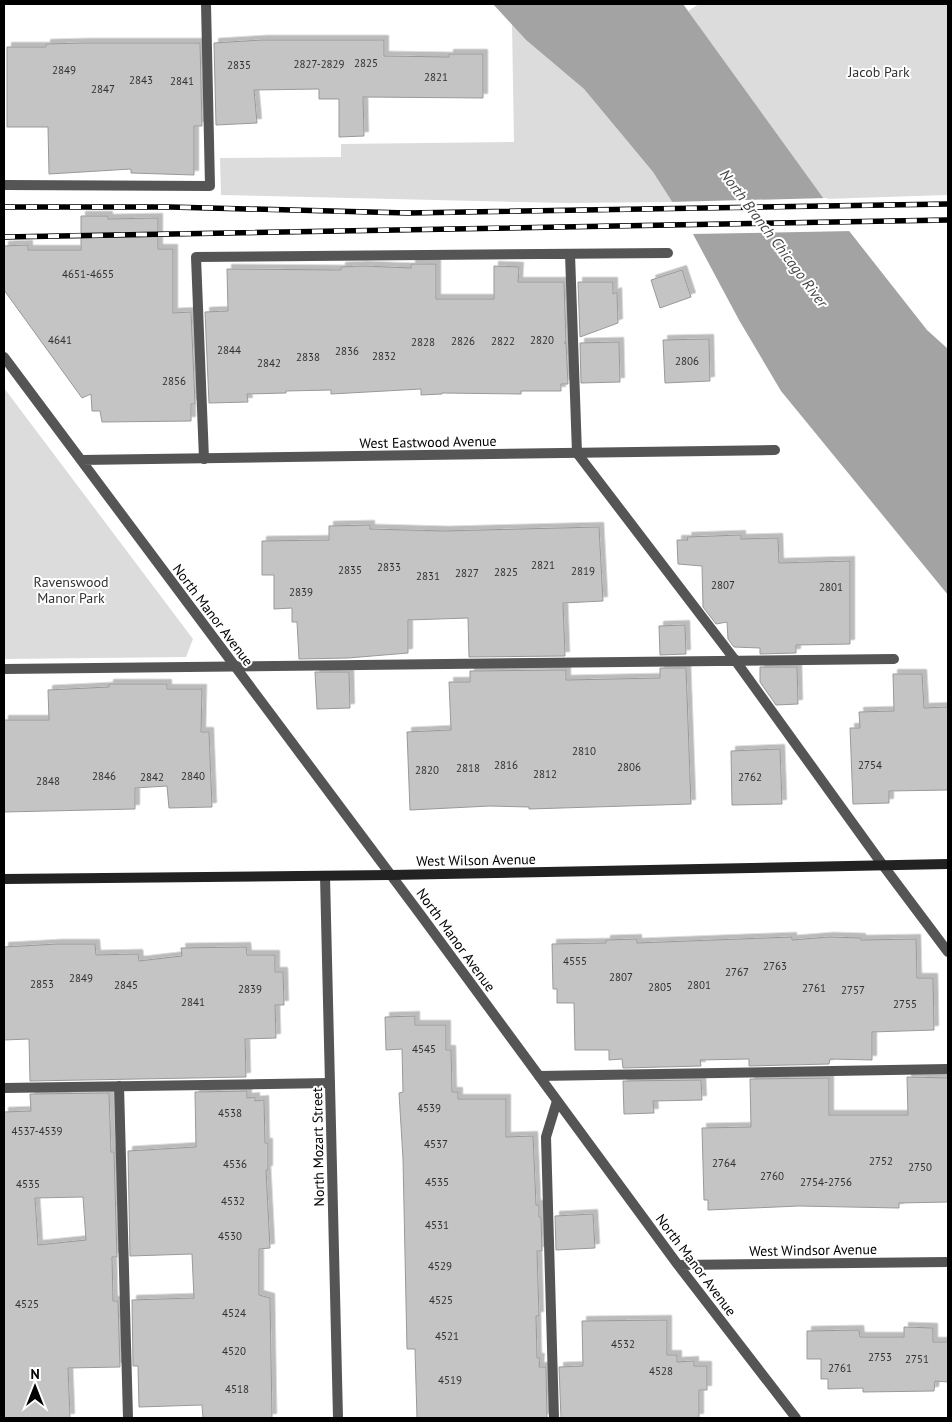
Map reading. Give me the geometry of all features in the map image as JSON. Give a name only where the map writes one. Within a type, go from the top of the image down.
[{"type":"street","points":[[4,184],[210,186],[206,4]]},
{"type":"street","points":[[204,459],[196,256],[668,253]]},
{"type":"street","points":[[570,254],[577,453],[735,660],[948,952]]},
{"type":"street","name":"North Manor Avenue","points":[[4,357],[678,1265],[796,1418]]},
{"type":"street","name":"West Eastwood Avenue","points":[[81,460],[775,450]]},
{"type":"street","points":[[4,669],[894,659]]},
{"type":"street","name":"West Wilson Avenue","points":[[4,879],[390,875],[948,864]]},
{"type":"street","name":"North Mozart Street","points":[[325,876],[338,1418]]},
{"type":"street","points":[[539,1076],[948,1069]]},
{"type":"street","points":[[4,1088],[330,1083]]},
{"type":"street","points":[[119,1086],[128,1418]]},
{"type":"street","points":[[554,1418],[546,1137],[558,1101]]},
{"type":"street","name":"West Windsor Avenue","points":[[678,1265],[948,1262]]},
{"type":"green space","name":"Jacob Park","points":[[699,4],[948,4],[948,195],[824,199],[688,11]]},
{"type":"green space","points":[[512,24],[526,40],[584,89],[653,172],[673,202],[567,203],[221,195],[220,158],[341,157],[341,144],[514,142]]},
{"type":"green space","name":"Ravenswood Manor Park","points":[[4,388],[193,639],[186,657],[4,659]]},
{"type":"water","name":"North Branch Chicago River","points":[[493,4],[683,4],[824,199],[927,330],[948,349],[948,595],[781,391],[739,320],[693,234],[653,172],[584,89],[526,40]]},
{"type":"pier","points":[[827,198],[853,231],[690,234],[670,202]]},
{"type":"building","points":[[262,40],[384,40],[384,56],[449,57],[449,54],[483,54],[483,98],[363,97],[364,136],[339,137],[339,99],[319,99],[319,89],[254,90],[257,123],[216,125],[214,43]]},
{"type":"building","points":[[200,43],[202,126],[194,126],[194,175],[131,173],[131,169],[49,174],[48,127],[7,127],[7,47],[46,47],[46,44]]},
{"type":"building","points":[[81,216],[108,216],[108,219],[158,218],[158,249],[173,249],[173,313],[191,312],[195,404],[191,404],[191,421],[102,422],[100,411],[92,411],[91,394],[82,398],[4,290],[4,246],[28,245],[28,250],[81,250]]},
{"type":"building","points":[[411,264],[436,264],[436,299],[494,299],[494,266],[519,267],[518,282],[564,282],[566,342],[564,343],[566,343],[568,384],[561,384],[561,391],[521,391],[521,394],[442,393],[421,395],[421,389],[331,394],[331,390],[286,391],[286,393],[247,394],[248,402],[209,403],[205,312],[228,311],[227,269],[341,270],[341,267],[363,266],[411,268]]},
{"type":"building","points":[[682,270],[691,297],[660,308],[651,280]]},
{"type":"building","points":[[578,282],[613,282],[613,294],[617,292],[618,323],[580,337]]},
{"type":"building","points":[[709,339],[710,381],[665,383],[663,340]]},
{"type":"building","points":[[619,342],[620,382],[581,383],[580,343]]},
{"type":"building","points":[[370,525],[370,529],[444,531],[599,527],[603,601],[563,603],[565,656],[469,657],[468,618],[408,620],[408,653],[348,658],[299,659],[297,622],[292,622],[292,608],[274,609],[274,575],[262,575],[262,541],[329,540],[329,526]]},
{"type":"building","points":[[741,535],[741,539],[778,538],[779,563],[850,561],[850,644],[796,645],[796,653],[760,654],[760,648],[734,647],[728,639],[727,622],[716,624],[703,607],[702,566],[678,564],[677,540],[688,540],[687,537]]},
{"type":"building","points":[[685,625],[686,654],[660,655],[659,626]]},
{"type":"building","points":[[760,667],[797,667],[798,704],[776,705],[760,682]]},
{"type":"building","points":[[660,668],[686,668],[691,804],[529,809],[529,807],[490,806],[410,810],[407,732],[451,730],[449,682],[470,682],[470,671],[566,670],[566,680],[660,678]]},
{"type":"building","points":[[315,672],[349,672],[350,708],[317,709]]},
{"type":"building","points":[[893,674],[922,674],[924,708],[948,707],[948,790],[889,791],[889,803],[853,804],[850,728],[860,728],[859,712],[894,711]]},
{"type":"building","points":[[109,684],[167,684],[167,689],[202,689],[201,732],[209,732],[212,807],[169,808],[167,786],[135,788],[135,809],[4,812],[4,720],[49,720],[48,690],[109,687]]},
{"type":"building","points":[[780,749],[782,804],[732,805],[731,751]]},
{"type":"building","points":[[792,937],[792,940],[829,937],[861,938],[861,940],[916,939],[917,978],[933,978],[934,1030],[872,1032],[872,1060],[830,1059],[829,1064],[749,1066],[749,1059],[700,1060],[701,1066],[623,1068],[622,1059],[609,1060],[609,1050],[575,1050],[574,1003],[557,1003],[557,989],[553,989],[552,944],[606,943],[606,940],[637,939],[637,943]]},
{"type":"building","points":[[95,944],[96,955],[138,954],[139,961],[182,956],[181,948],[246,947],[247,955],[275,955],[275,972],[283,972],[284,1005],[275,1005],[276,1038],[245,1039],[246,1077],[30,1081],[29,1039],[4,1040],[4,947]]},
{"type":"building","points":[[415,1016],[415,1025],[446,1025],[446,1050],[451,1050],[452,1092],[458,1092],[458,1099],[506,1099],[506,1137],[533,1136],[536,1205],[539,1205],[539,1217],[541,1217],[542,1251],[537,1251],[539,1316],[536,1316],[537,1358],[540,1358],[539,1367],[546,1367],[547,1418],[417,1418],[415,1349],[407,1349],[403,1159],[399,1093],[403,1092],[402,1049],[386,1050],[385,1017]]},
{"type":"building","points":[[907,1077],[948,1078],[948,1202],[899,1203],[899,1208],[799,1206],[708,1210],[708,1200],[704,1200],[702,1128],[751,1127],[750,1079],[829,1078],[829,1115],[908,1115]]},
{"type":"building","points":[[701,1080],[702,1100],[653,1101],[654,1113],[624,1114],[623,1081]]},
{"type":"building","points":[[247,1091],[247,1098],[255,1097],[255,1101],[264,1100],[265,1143],[268,1143],[268,1170],[266,1170],[270,1248],[259,1249],[259,1295],[270,1298],[272,1418],[203,1418],[202,1405],[139,1407],[138,1366],[133,1366],[132,1300],[194,1298],[192,1254],[130,1256],[128,1151],[196,1147],[195,1092]]},
{"type":"building","points":[[109,1093],[111,1152],[114,1152],[117,1257],[112,1257],[113,1301],[118,1301],[120,1367],[68,1368],[70,1418],[4,1418],[4,1112],[31,1111],[30,1094]],"holes":[[[83,1197],[86,1240],[38,1245],[35,1198]]]},
{"type":"building","points":[[593,1214],[595,1248],[556,1250],[555,1216]]},
{"type":"building","points":[[667,1320],[667,1355],[677,1355],[677,1362],[694,1361],[694,1366],[707,1366],[707,1390],[699,1390],[699,1418],[561,1418],[559,1367],[583,1366],[582,1321]]},
{"type":"building","points":[[904,1327],[933,1328],[933,1342],[948,1342],[948,1382],[935,1381],[934,1391],[863,1392],[863,1388],[828,1389],[828,1379],[821,1379],[821,1359],[807,1359],[807,1331],[859,1330],[860,1337],[904,1337]]},
{"type":"railway","points":[[4,207],[170,207],[408,213],[948,204]]},
{"type":"railway","points":[[4,237],[948,220]]}]
